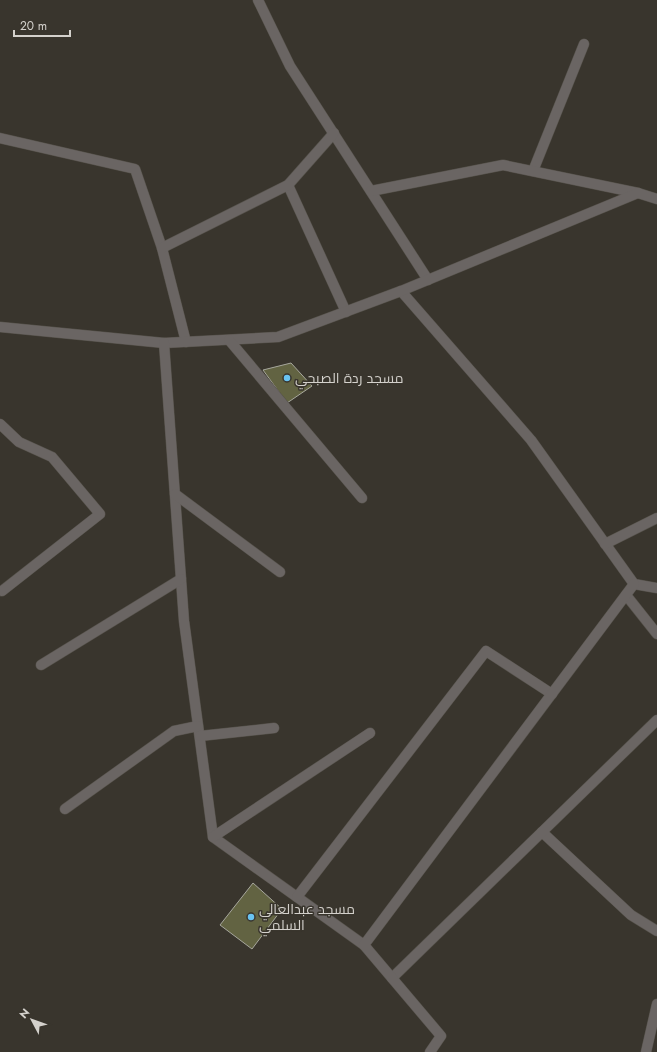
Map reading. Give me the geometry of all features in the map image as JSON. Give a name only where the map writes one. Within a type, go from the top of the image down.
[{"type":"street","points":[[258,0],[290,66],[428,280]]},
{"type":"street","points":[[533,171],[584,44]]},
{"type":"street","points":[[162,248],[288,185],[334,133]]},
{"type":"street","points":[[0,138],[135,169],[162,248],[186,342]]},
{"type":"street","points":[[371,191],[503,165],[638,193],[657,199]]},
{"type":"street","points":[[288,185],[346,312]]},
{"type":"street","points":[[0,327],[164,343],[278,337],[401,291],[638,193]]},
{"type":"street","points":[[401,291],[531,440],[634,584],[657,588]]},
{"type":"street","points":[[228,340],[362,498]]},
{"type":"street","points":[[164,343],[184,621],[213,837],[364,945],[441,1036],[430,1052]]},
{"type":"street","points":[[0,424],[19,442],[52,456],[100,514],[2,591]]},
{"type":"street","points":[[175,494],[280,572]]},
{"type":"street","points":[[605,544],[657,518]]},
{"type":"street","points":[[41,665],[181,579]]},
{"type":"street","points":[[364,945],[634,584]]},
{"type":"street","points":[[626,595],[657,634]]},
{"type":"street","points":[[297,897],[486,651],[552,694]]},
{"type":"street","points":[[392,978],[657,720]]},
{"type":"street","points":[[65,809],[174,731],[274,728]]},
{"type":"street","points":[[213,837],[370,733]]},
{"type":"street","points":[[542,832],[631,916],[657,931]]},
{"type":"street","points":[[646,1052],[657,1004]]},
{"type":"building","name":"مسجد ردة الصبحي","points":[[291,363],[312,386],[287,403],[263,370]]},
{"type":"building","name":"مسجد عبدالعالي السلمي","points":[[253,883],[282,909],[252,949],[220,925]]},
{"type":"place","name":"مسجد ردة الصبحي","points":[[287,378]]},
{"type":"place","name":"مسجد عبدالعالي السلمي","points":[[251,917]]}]
